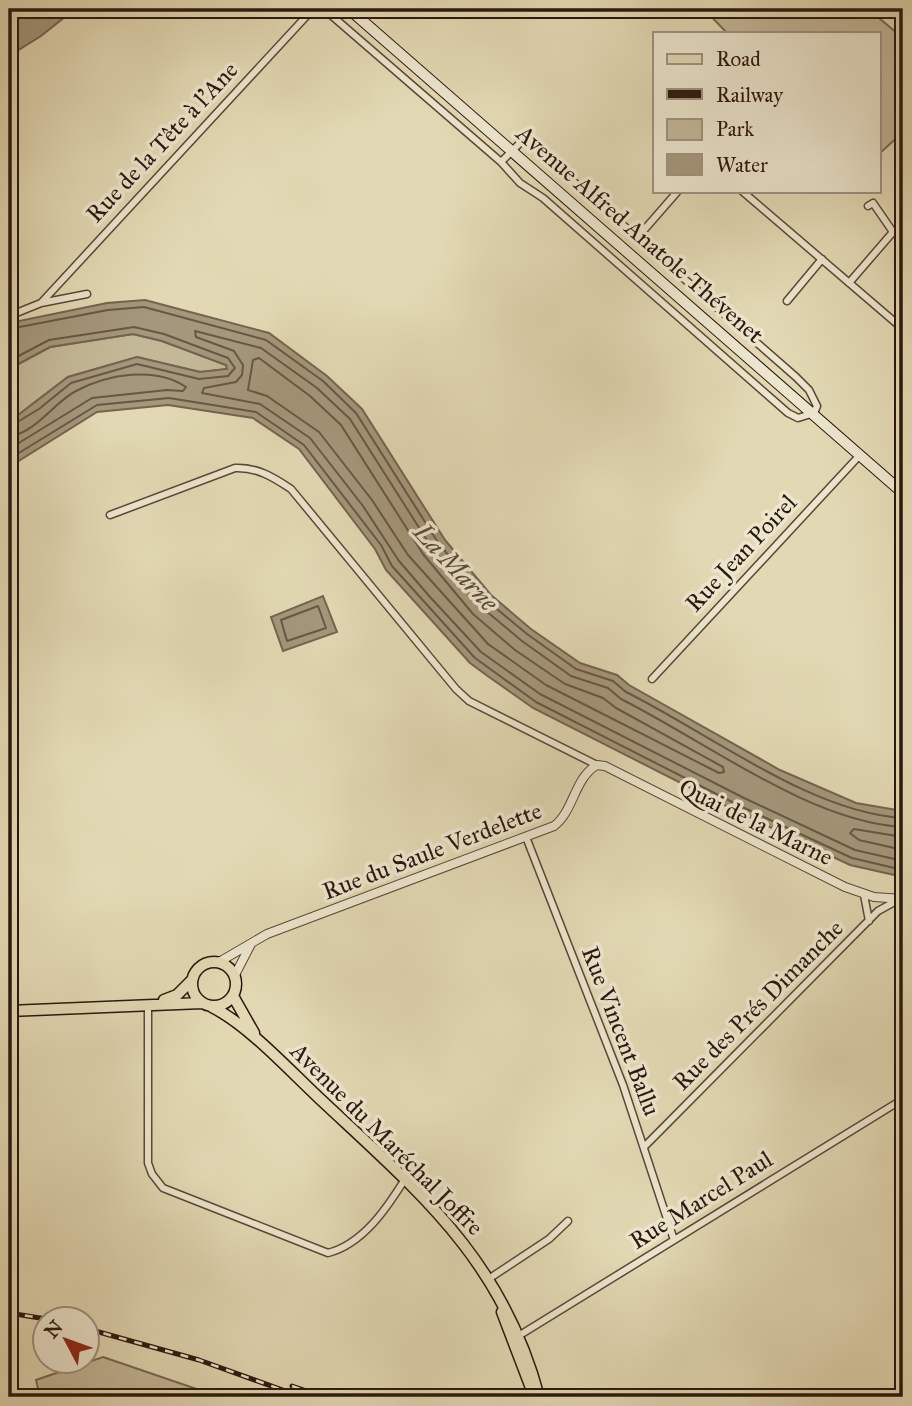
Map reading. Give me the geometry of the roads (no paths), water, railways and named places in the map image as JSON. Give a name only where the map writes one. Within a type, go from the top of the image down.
[{"type":"main road","name":"Avenue Alfred Anatole Thévenet","points":[[349,9],[903,492]]},
{"type":"main road","points":[[9,1011],[151,1004],[224,1004],[233,996],[235,975],[219,962],[209,962],[198,969],[192,980],[177,995],[151,1004]]},
{"type":"main road","points":[[192,980],[193,993],[207,1005]]},
{"type":"main road","name":"Avenue du Maréchal Joffre","points":[[233,996],[243,1018],[267,1049]]},
{"type":"main road","name":"Avenue du Maréchal Joffre","points":[[207,1005],[229,1016],[267,1049],[405,1179],[466,1245],[489,1278],[520,1335],[537,1397]]},
{"type":"main road","points":[[9,1017],[61,1008]]},
{"type":"main road","name":"Avenue du Maréchal Joffre","points":[[499,1295],[502,1314],[537,1397]]},
{"type":"street","name":"Rue de la Tête à l'Ane","points":[[41,303],[313,9]]},
{"type":"street","points":[[324,9],[501,162],[520,183],[544,198],[788,413],[798,418],[814,413],[817,406],[809,390],[533,146],[521,142],[501,162]]},
{"type":"street","points":[[637,238],[677,192]]},
{"type":"street","points":[[744,192],[903,330]]},
{"type":"street","points":[[849,283],[893,232],[873,203],[868,206]]},
{"type":"street","points":[[787,301],[822,259]]},
{"type":"street","points":[[9,316],[41,303],[88,295]]},
{"type":"street","name":"Rue Jean Poirel","points":[[652,679],[860,455]]},
{"type":"street","points":[[110,516],[235,468],[252,467],[275,478],[291,489],[469,701],[597,765]]},
{"type":"street","name":"Rue du Saule Verdelette","points":[[219,962],[255,940],[559,822],[587,773],[597,765]]},
{"type":"street","name":"Quai de la Marne","points":[[597,765],[605,766],[864,895],[901,900]]},
{"type":"street","name":"Rue Vincent Ballu","points":[[526,837],[644,1147],[674,1240]]},
{"type":"street","name":"Rue des Prés Dimanche","points":[[864,895],[869,921]]},
{"type":"street","name":"Rue des Prés Dimanche","points":[[644,1147],[885,905],[901,900]]},
{"type":"street","points":[[235,975],[241,960],[255,940]]},
{"type":"street","points":[[151,1004],[148,1163],[152,1174],[163,1188],[328,1253],[355,1241],[378,1217],[405,1179]]},
{"type":"street","name":"Rue Marcel Paul","points":[[520,1335],[903,1099]]},
{"type":"street","points":[[489,1278],[549,1239],[568,1221]]},
{"type":"water","points":[[34,9],[75,9],[41,36],[9,56],[9,24]]},
{"type":"water","name":"La Marne","points":[[145,300],[269,333],[327,376],[362,409],[445,540],[491,595],[531,629],[580,663],[617,675],[629,685],[780,770],[856,803],[903,811],[903,877],[850,865],[738,812],[533,708],[489,677],[470,663],[386,570],[375,549],[299,449],[253,418],[168,405],[97,412],[9,467],[9,422],[68,377],[137,357],[200,372],[227,369],[226,365],[162,341],[133,334],[50,347],[9,369],[9,323],[107,303]]},
{"type":"water","points":[[323,596],[337,632],[283,651],[271,617]]},
{"type":"railway","points":[[9,1313],[32,1317]]},
{"type":"railway","points":[[102,1333],[199,1360],[302,1397]]},
{"type":"railway","points":[[292,1386],[324,1397]]}]
